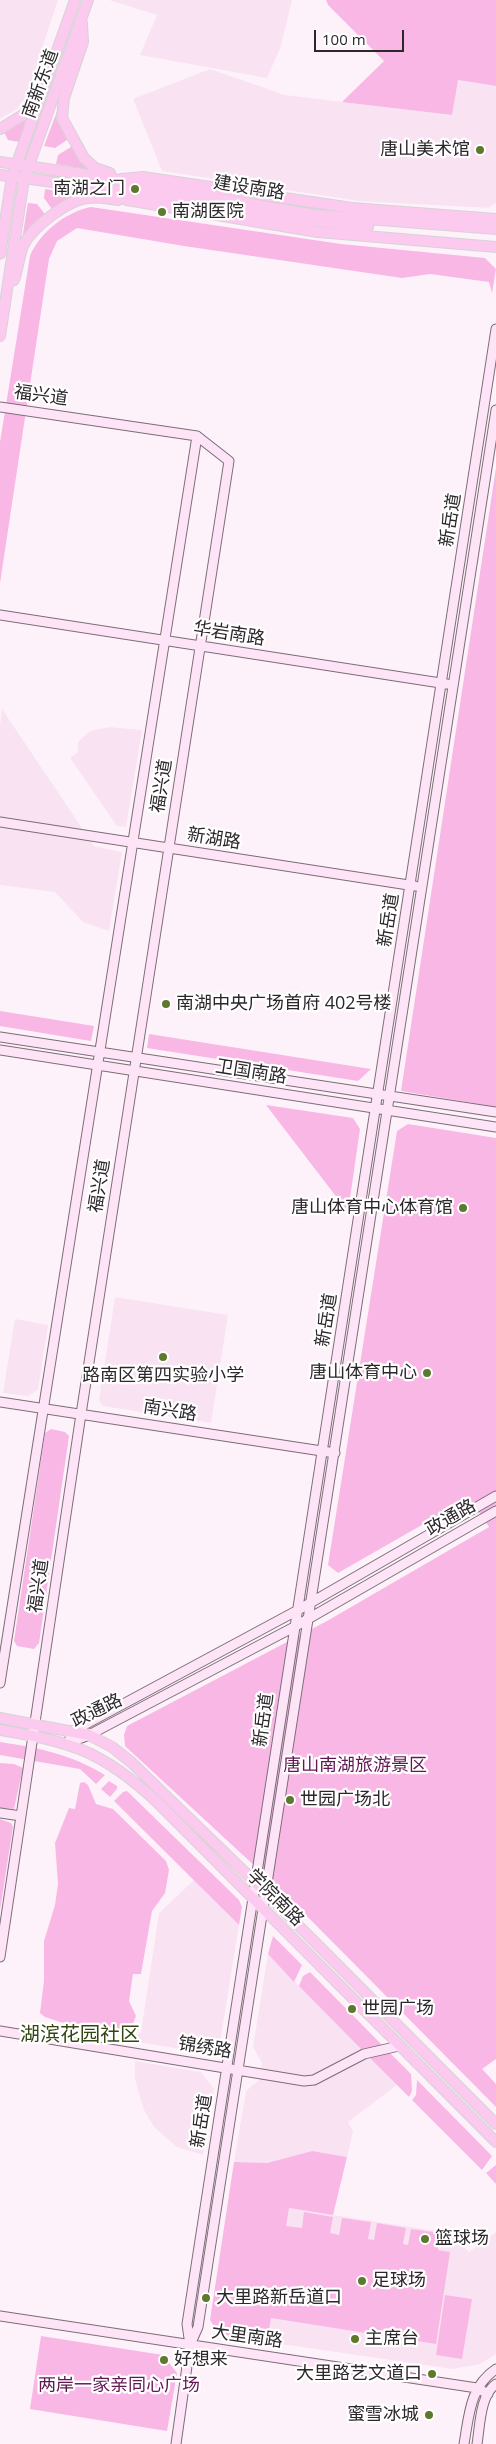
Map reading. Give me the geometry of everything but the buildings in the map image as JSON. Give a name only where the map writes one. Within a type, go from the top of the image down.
[{"type":"main road","name":"南新东道","points":[[0,254],[12,177],[75,0]]},
{"type":"main road","name":"南新东道","points":[[5,301],[24,179],[88,0]]},
{"type":"main road","points":[[82,18],[83,42],[64,98],[62,118],[84,158],[95,168],[104,172],[352,208],[496,219]]},
{"type":"main road","points":[[0,129],[29,109],[54,56]]},
{"type":"main road","name":"建设南路","points":[[0,162],[116,179],[136,185],[316,215],[496,229]]},
{"type":"main road","name":"建设南路","points":[[0,176],[135,193],[248,213],[316,222],[496,236]]},
{"type":"main road","points":[[116,179],[143,177]]},
{"type":"main road","points":[[88,188],[128,200]]},
{"type":"main road","points":[[0,336],[5,301],[15,278],[22,248],[35,229],[68,205],[88,198],[128,200],[318,232],[496,247]]},
{"type":"main road","name":"新岳道","points":[[190,2345],[187,2324],[496,329]]},
{"type":"main road","name":"福兴道","points":[[0,407],[197,436],[229,461],[81,1414],[0,1957]]},
{"type":"main road","name":"新岳道","points":[[176,2444],[190,2345],[198,2327],[308,1619],[313,1600],[496,410]]},
{"type":"main road","name":"福兴道","points":[[0,1683],[197,436]]},
{"type":"main road","points":[[465,534],[476,537]]},
{"type":"main road","name":"华岩南路","points":[[0,615],[453,685]]},
{"type":"main road","name":"新湖路","points":[[0,822],[422,887]]},
{"type":"main road","name":"卫国南路","points":[[0,1037],[496,1112]]},
{"type":"main road","name":"卫国南路","points":[[0,1050],[496,1127]]},
{"type":"main road","name":"南兴路","points":[[0,1402],[335,1453]]},
{"type":"main road","name":"政通路","points":[[68,1743],[73,1731],[298,1610],[496,1496]]},
{"type":"main road","name":"政通路","points":[[68,1743],[89,1735],[294,1627],[496,1511]]},
{"type":"main road","points":[[459,1517],[468,1528]]},
{"type":"main road","name":"学院南路","points":[[0,1718],[89,1735],[112,1748],[131,1762],[256,1883],[496,2124]]},
{"type":"main road","name":"学院南路","points":[[0,1730],[68,1743],[91,1753],[118,1769],[143,1789],[496,2142]]},
{"type":"main road","points":[[0,1812],[21,1816]]},
{"type":"main road","name":"锦绣路","points":[[0,2031],[304,2081],[314,2080],[364,2054],[399,2046]]},
{"type":"main road","name":"大里南路","points":[[0,2316],[477,2388],[488,2394]]},
{"type":"main road","points":[[464,2444],[470,2408],[477,2388],[487,2375],[496,2369]]},
{"type":"main road","points":[[477,2444],[483,2408],[491,2387],[496,2384]]},
{"type":"shaded area","points":[[0,0],[58,0],[26,97],[17,109],[0,119]]},
{"type":"shaded area","points":[[109,0],[292,0],[281,46],[267,78],[140,55],[157,15]]},
{"type":"shaded area","points":[[210,69],[285,95],[452,115],[457,80],[496,86],[496,203],[488,208],[359,201],[162,171],[133,99]]},
{"type":"shaded area","points":[[2,709],[94,846],[122,852],[109,931],[83,922],[55,892],[0,885],[0,725]]},
{"type":"shaded area","points":[[109,727],[142,730],[126,827],[117,826],[70,758],[78,752],[78,742],[90,731]]},
{"type":"shaded area","name":"路南区第四实验小学","points":[[115,1297],[228,1315],[211,1423],[103,1406],[99,1400]]},
{"type":"shaded area","points":[[15,1319],[48,1325],[38,1390],[28,1396],[3,1393]]},
{"type":"shaded area","points":[[194,1880],[239,1925],[220,2043],[206,2053],[131,2041],[141,2032],[159,1913]]},
{"type":"shaded area","points":[[268,1954],[397,2085],[348,2122],[353,2132],[347,2157],[312,2151],[267,2163],[234,2162],[246,2091],[259,2080],[262,2063],[253,2047]]},
{"type":"shaded area","points":[[135,2061],[201,2072],[214,2089],[203,2155],[177,2147],[154,2127],[144,2110],[139,2094],[135,2078]]},
{"type":"shaded area","points":[[288,2208],[450,2233],[469,2252],[496,2232],[496,2354],[480,2364],[453,2369],[267,2342]]},
{"type":"green space","points":[[326,0],[496,0],[496,86],[458,80],[452,115],[342,102],[384,61],[328,5]]},
{"type":"green space","points":[[58,109],[70,138],[55,148],[44,146]]},
{"type":"green space","points":[[28,113],[19,142],[8,140],[3,130]]},
{"type":"green space","points":[[74,145],[96,171],[56,164],[58,155]]},
{"type":"green space","points":[[45,189],[88,196],[54,212],[44,198]]},
{"type":"green space","points":[[28,203],[37,204],[48,218],[21,245]]},
{"type":"green space","points":[[91,207],[341,244],[485,258],[496,269],[492,293],[489,282],[430,274],[402,278],[184,246],[77,228],[57,241],[49,259],[0,583],[0,442],[30,256],[40,239],[55,224],[72,213]]},
{"type":"green space","points":[[496,468],[496,1107],[401,1091]]},
{"type":"green space","points":[[0,1011],[94,1026],[91,1041],[0,1026]]},
{"type":"green space","points":[[149,1034],[371,1069],[358,1081],[147,1048]]},
{"type":"green space","points":[[266,1105],[353,1118],[360,1129],[348,1212]]},
{"type":"green space","name":"唐山南湖旅游景区","points":[[408,1124],[496,1138],[496,2059],[482,2069],[496,2084],[496,2107],[285,1894],[125,1746],[124,1735],[127,1726],[327,1621],[489,1527],[469,1498],[338,1573],[328,1565],[397,1131]]},
{"type":"green space","points":[[51,1429],[65,1432],[69,1436],[39,1643],[34,1649],[17,1646],[14,1641],[45,1433]]},
{"type":"green space","points":[[0,1742],[67,1757],[105,1775],[96,1784],[80,1769],[0,1755]]},
{"type":"green space","points":[[0,1763],[14,1764],[23,1768],[14,1809],[0,1808]]},
{"type":"green space","points":[[109,1781],[117,1786],[117,1789],[110,1797],[101,1789]]},
{"type":"green space","points":[[84,1782],[88,1785],[96,1804],[113,1809],[166,1861],[169,1870],[165,1893],[152,1911],[141,1974],[133,1974],[129,2001],[136,2016],[131,2029],[125,2032],[60,2022],[45,2017],[40,2013],[44,1981],[44,1941],[55,1905],[58,1884],[55,1843],[69,1808],[75,1809],[80,1783]]},
{"type":"green space","points":[[127,1791],[239,1900],[242,1907],[239,1925],[114,1801],[123,1792]]},
{"type":"green space","points":[[0,1819],[11,1823],[13,1827],[0,1910]]},
{"type":"green space","points":[[273,1936],[302,1965],[294,1982],[268,1954]]},
{"type":"green space","points":[[310,1972],[384,2047],[363,2051],[299,1986],[303,1976]]},
{"type":"green space","points":[[387,2050],[411,2074],[412,2091],[409,2097],[367,2055]]},
{"type":"green space","points":[[417,2080],[492,2156],[482,2170],[412,2100],[416,2095]]},
{"type":"green space","points":[[312,2151],[347,2157],[333,2215],[289,2208],[286,2226],[302,2228],[304,2212],[333,2217],[330,2233],[339,2235],[342,2218],[371,2222],[368,2239],[374,2240],[377,2223],[406,2228],[403,2244],[408,2245],[411,2229],[440,2233],[438,2250],[450,2252],[436,2344],[271,2318],[267,2342],[219,2334],[210,2320],[234,2162],[267,2163]]},
{"type":"green space","points":[[496,2165],[496,2184],[486,2173]]},
{"type":"green space","points":[[445,2295],[472,2299],[462,2359],[436,2355]]},
{"type":"green space","name":"两岸一家亲同心广场","points":[[41,2336],[163,2355],[177,2373],[167,2431],[30,2409]]},
{"type":"place","name":"唐山美术馆","points":[[480,150]]},
{"type":"place","name":"南湖之门","points":[[135,189]]},
{"type":"place","name":"南湖医院","points":[[162,212]]},
{"type":"place","name":"南湖中央广场首府 402号楼","points":[[166,1004]]},
{"type":"place","name":"唐山体育中心体育馆","points":[[463,1208]]},
{"type":"place","name":"路南区第四实验小学","points":[[163,1357]]},
{"type":"place","name":"唐山体育中心","points":[[427,1373]]},
{"type":"place","name":"世园广场北","points":[[290,1800]]},
{"type":"place","name":"世园广场","points":[[352,2009]]},
{"type":"place","name":"篮球场","points":[[425,2239]]},
{"type":"place","name":"足球场","points":[[362,2281]]},
{"type":"place","name":"大里路新岳道口","points":[[206,2298]]},
{"type":"place","name":"主席台","points":[[355,2339]]},
{"type":"place","name":"好想来","points":[[164,2360]]},
{"type":"place","name":"大里路艺文道口","points":[[432,2374]]},
{"type":"place","name":"蜜雪冰城","points":[[429,2415]]},
{"type":"district","name":"湖滨花园社区","points":[[80,2035]]}]
